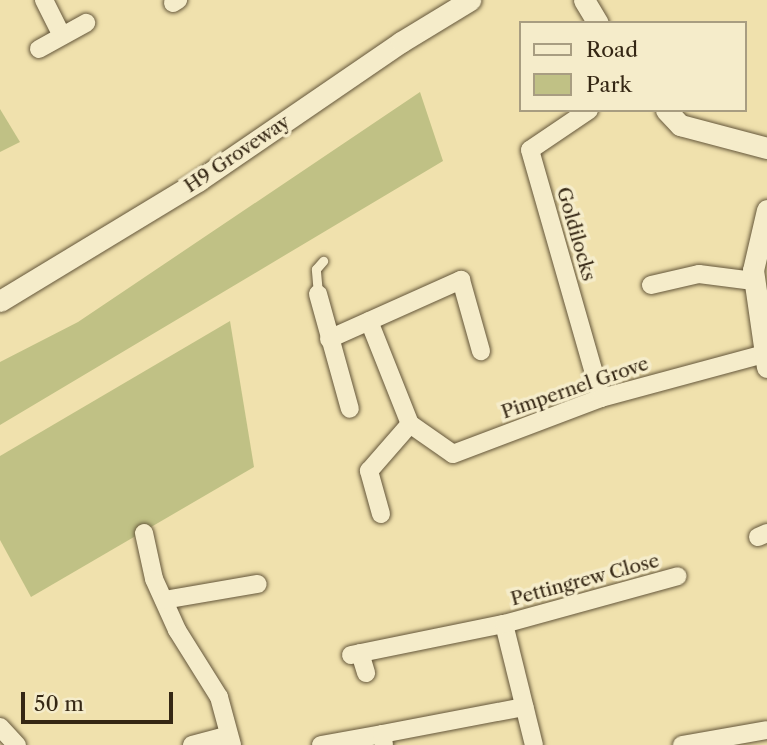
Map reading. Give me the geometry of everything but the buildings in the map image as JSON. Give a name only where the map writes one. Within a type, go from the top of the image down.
[{"type":"street","points":[[44,0],[62,36]]},
{"type":"street","name":"H9 Groveway","points":[[0,301],[198,181],[401,42],[470,0]]},
{"type":"street","points":[[584,0],[597,21]]},
{"type":"street","points":[[39,49],[86,23]]},
{"type":"street","name":"Goldilocks","points":[[586,112],[530,150],[601,398]]},
{"type":"street","points":[[668,112],[680,125],[767,148]]},
{"type":"street","points":[[765,360],[753,270],[767,210]]},
{"type":"street","points":[[651,285],[699,274],[754,281]]},
{"type":"street","points":[[329,339],[461,280],[481,351]]},
{"type":"street","points":[[318,294],[351,409]]},
{"type":"street","points":[[369,321],[410,424],[369,471],[382,514]]},
{"type":"street","name":"Pimpernel Grove","points":[[410,424],[453,454],[601,398],[765,360]]},
{"type":"street","points":[[144,533],[163,600],[219,697],[230,740],[192,745]]},
{"type":"street","name":"Pettingrew Close","points":[[366,673],[356,654],[504,624],[678,576]]},
{"type":"street","points":[[163,600],[258,583]]},
{"type":"street","name":"Pettingrew Close","points":[[504,624],[534,745]]},
{"type":"street","points":[[321,745],[383,739],[524,707]]},
{"type":"street","points":[[0,727],[17,745]]},
{"type":"street","points":[[682,745],[767,730]]},
{"type":"lane","points":[[318,294],[316,269],[323,261]]},
{"type":"green space","points":[[420,92],[443,161],[0,425],[0,362],[78,322]]},
{"type":"green space","points":[[0,109],[20,142],[0,152]]},
{"type":"green space","points":[[230,321],[254,467],[31,597],[0,540],[0,456]]}]
